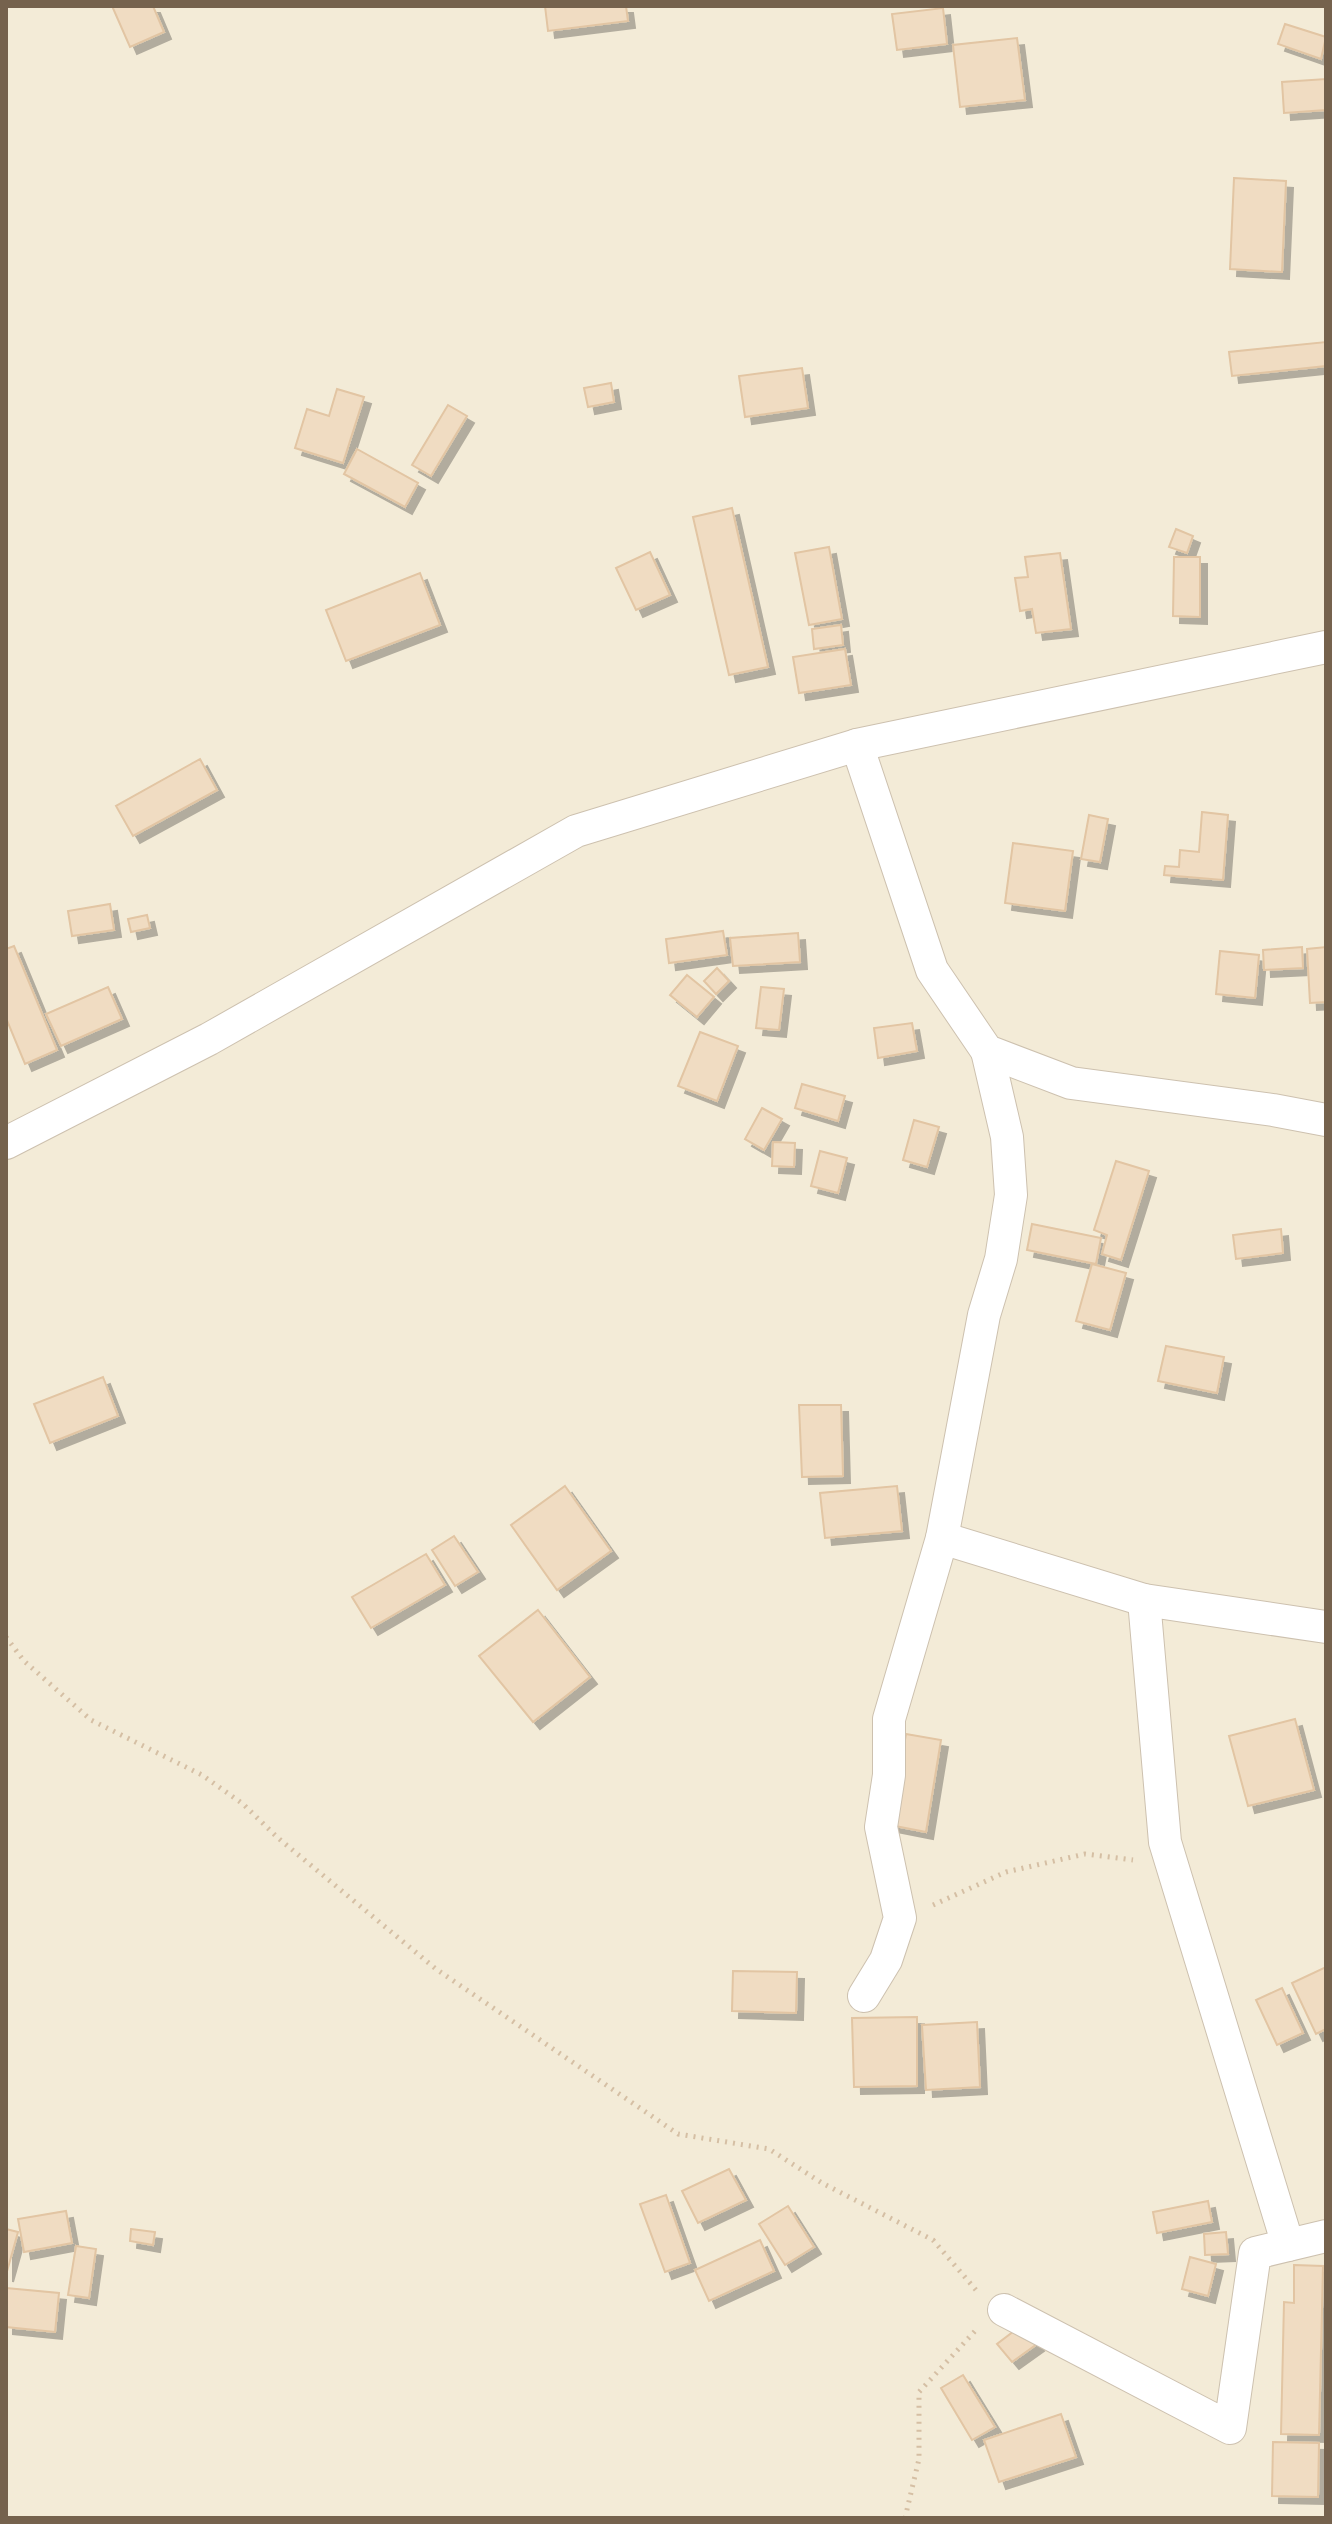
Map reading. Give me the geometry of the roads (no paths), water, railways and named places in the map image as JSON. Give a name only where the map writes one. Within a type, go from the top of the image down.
[{"type":"street","points":[[6,1143],[209,1039],[576,831],[857,745],[1326,647]]},
{"type":"street","points":[[857,745],[932,970],[987,1051],[1007,1137],[1011,1195],[1001,1259],[984,1315],[942,1538],[889,1719],[889,1775],[881,1827],[900,1918],[886,1960],[864,1996]]},
{"type":"street","points":[[987,1051],[1071,1083],[1326,1120]]},
{"type":"street","points":[[942,1538],[1144,1600],[1326,1627]]},
{"type":"street","points":[[1144,1600],[1165,1842],[1288,2245]]},
{"type":"street","points":[[1004,2310],[1230,2428],[1255,2253],[1326,2236]]}]
